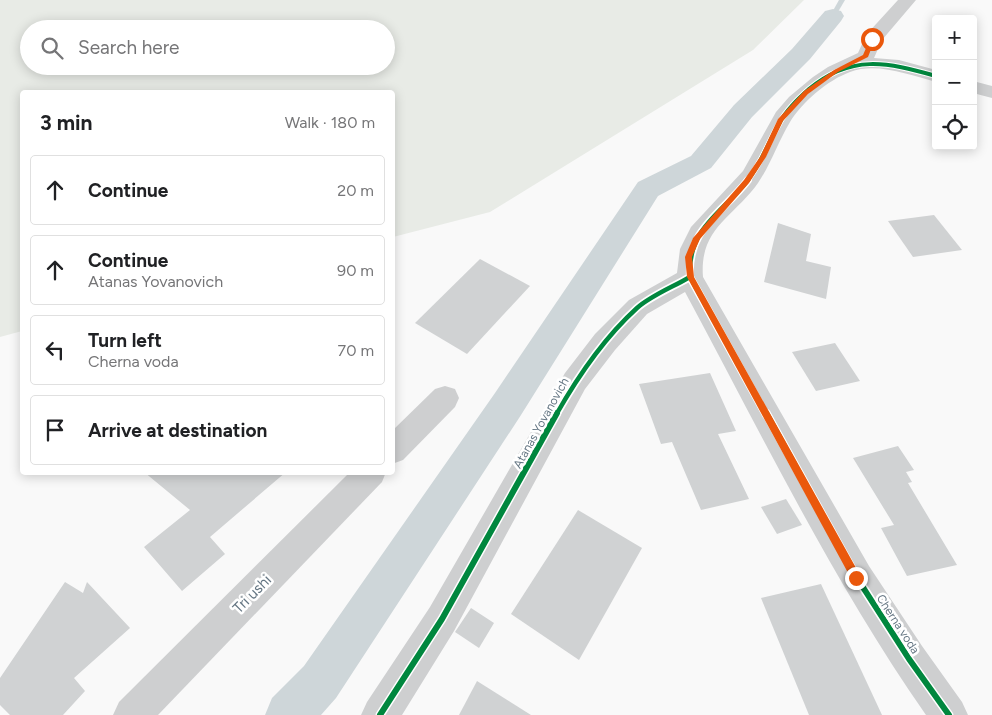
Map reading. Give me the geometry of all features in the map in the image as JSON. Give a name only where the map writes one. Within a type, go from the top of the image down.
[{"type":"street","points":[[690,277],[689,257],[696,238],[747,182],[763,157],[780,120],[806,92],[836,71],[866,56],[872,39],[907,0]]},
{"type":"street","points":[[836,71],[857,65],[878,63],[904,67],[932,75]]},
{"type":"street","points":[[977,88],[992,92]]},
{"type":"street","name":"Atanas Yovanovich","points":[[380,715],[442,619],[575,381],[606,342],[638,307],[690,277]]},
{"type":"street","name":"Cherna voda","points":[[690,277],[856,578],[909,660],[950,715]]},
{"type":"street","points":[[395,448],[445,398]]},
{"type":"street","name":"Tri ushi","points":[[132,715],[368,475]]},
{"type":"shaded area","points":[[0,0],[804,0],[753,50],[490,212],[395,236],[395,90],[20,90],[20,332],[0,337]]},
{"type":"building","points":[[934,215],[962,250],[913,257],[888,221]]},
{"type":"building","points":[[778,223],[811,234],[806,261],[831,267],[826,299],[764,282]]},
{"type":"building","points":[[480,259],[530,286],[467,354],[415,323]]},
{"type":"building","points":[[835,343],[860,381],[816,391],[792,352]]},
{"type":"building","points":[[710,373],[736,431],[718,434],[749,499],[701,510],[672,442],[661,444],[639,384]]},
{"type":"building","points":[[898,446],[914,470],[906,472],[912,482],[908,483],[957,565],[907,576],[881,528],[894,525],[853,458]]},
{"type":"building","points":[[148,475],[282,475],[210,537],[225,554],[182,591],[144,547],[190,510]]},
{"type":"building","points":[[786,499],[802,525],[777,534],[761,507]]},
{"type":"building","points":[[578,510],[642,548],[579,660],[511,614]]},
{"type":"building","points":[[65,582],[83,593],[87,582],[130,628],[74,678],[85,691],[63,715],[10,715],[0,705],[0,678]]},
{"type":"building","points":[[821,584],[882,715],[809,715],[761,598]]},
{"type":"building","points":[[471,608],[494,623],[479,648],[455,632]]},
{"type":"building","points":[[477,681],[531,715],[459,715]]},
{"type":"waterway","points":[[833,16],[842,0]]},
{"type":"waterway","points":[[289,715],[320,682],[508,404],[648,189],[701,162],[743,111],[801,54],[833,16]]},
{"type":"cycle path","points":[[932,75],[886,64],[859,64],[835,71],[804,94],[779,123],[760,161],[746,183],[705,225],[700,233],[692,249],[690,277],[857,578],[909,659],[949,715]]},
{"type":"cycle path","points":[[380,715],[442,619],[575,381],[605,342],[638,307],[690,277]]},
{"type":"route","points":[[856,578],[690,277],[689,257],[696,238],[747,182],[763,157],[780,120],[806,92],[836,71],[866,56],[872,39]]}]
